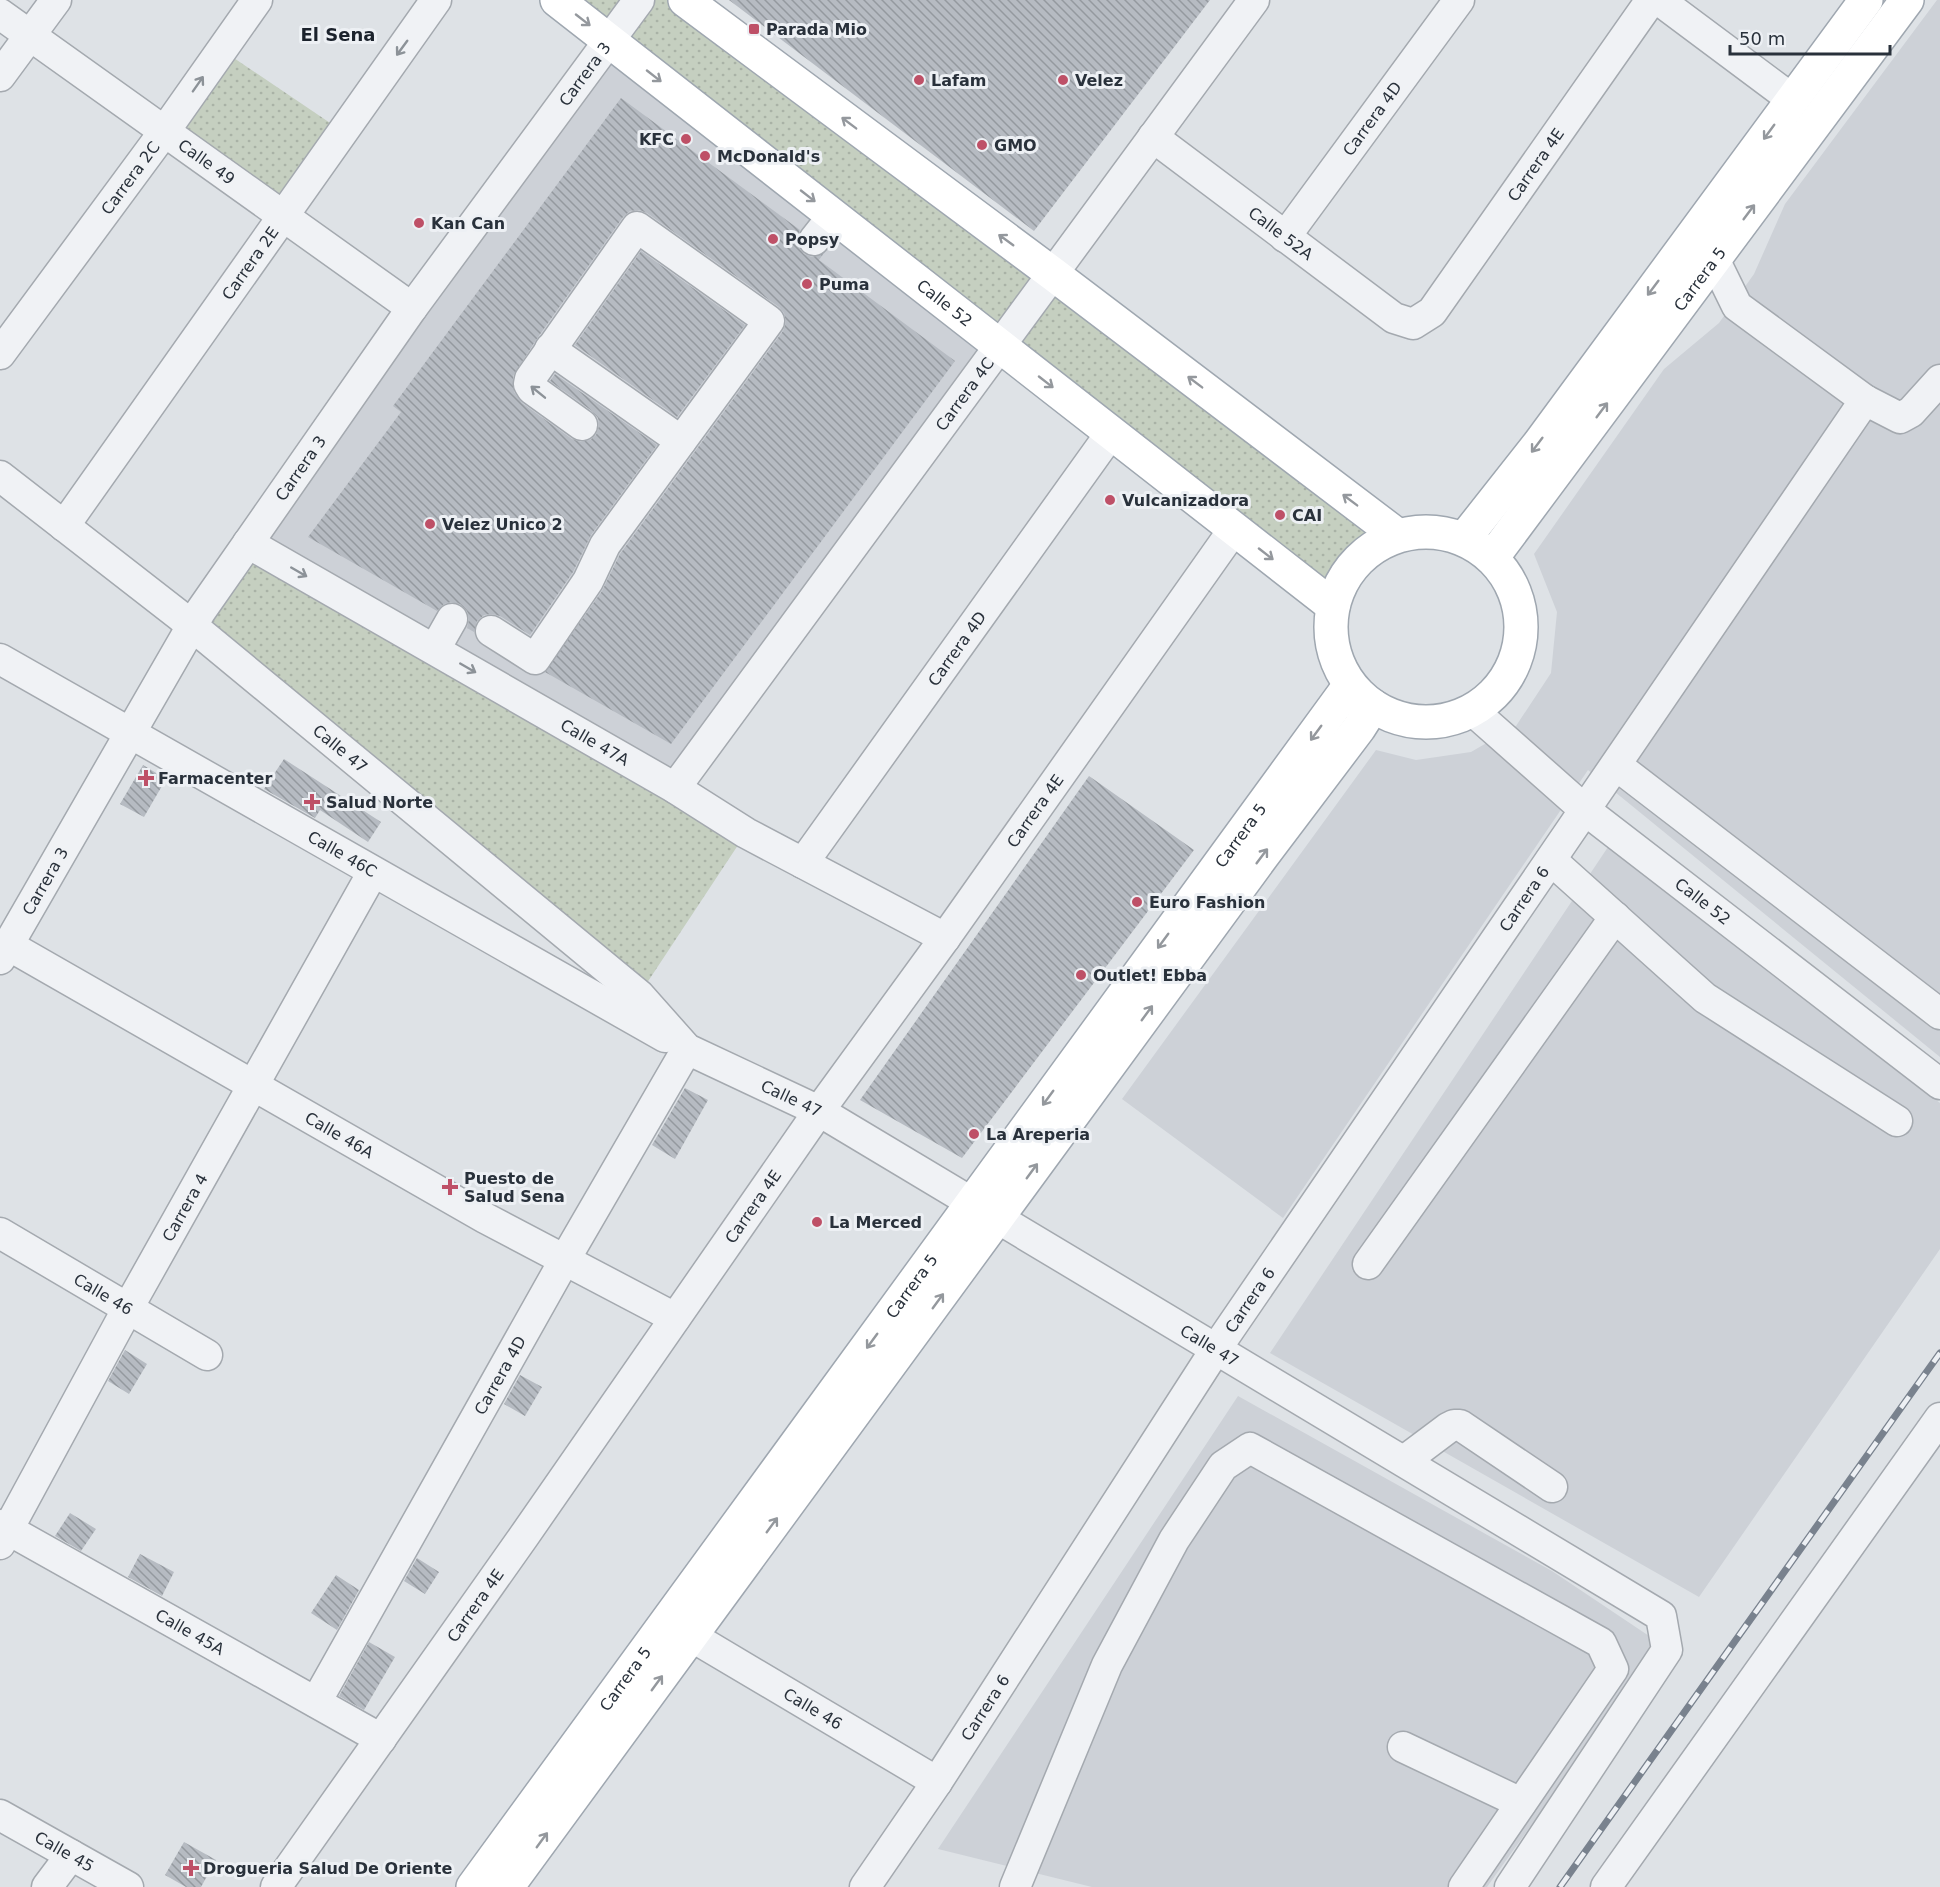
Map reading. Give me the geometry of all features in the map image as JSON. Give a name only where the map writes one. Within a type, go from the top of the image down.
[{"type":"main road","name":"Calle 52","points":[[557,0],[608,40],[823,228],[1000,346],[1333,606]]},
{"type":"main road","points":[[685,0],[1053,274],[1396,535]]},
{"type":"main road","name":"Carrera 5","points":[[1492,558],[1702,250],[1792,100],[1866,0]]},
{"type":"main road","name":"Carrera 5","points":[[1464,539],[1539,444],[1907,0]]},
{"type":"main road","points":[[1419,532],[1442,533],[1464,539],[1479,547],[1492,558],[1505,573],[1514,590],[1520,609],[1520,638],[1512,667],[1502,684],[1488,698],[1472,710],[1453,718],[1433,722],[1412,721],[1391,716],[1362,696],[1339,667],[1330,627],[1333,606],[1341,583],[1355,563],[1374,547],[1396,535],[1419,532]]},
{"type":"main road","name":"Carrera 5","points":[[473,1887],[985,1210],[1362,696]]},
{"type":"main road","name":"Carrera 5","points":[[507,1887],[691,1636],[985,1210]]},
{"type":"street","points":[[0,76],[56,0]]},
{"type":"street","name":"Carrera 2C","points":[[0,354],[164,132],[257,0]]},
{"type":"street","name":"Carrera 2E","points":[[64,526],[436,0]]},
{"type":"street","name":"Carrera 3","points":[[4,952],[192,626],[412,308],[639,0]]},
{"type":"street","name":"Carrera 4C","points":[[675,788],[1254,0]]},
{"type":"street","name":"Carrera 4D","points":[[1285,237],[1459,0]]},
{"type":"street","name":"Carrera 4E","points":[[1413,324],[1432,312],[1651,0]]},
{"type":"street","points":[[1659,0],[1792,100]]},
{"type":"street","name":"Calle 49","points":[[0,14],[412,308]]},
{"type":"street","name":"Calle 52A","points":[[1153,137],[1394,318],[1413,324]]},
{"type":"street","points":[[490,632],[535,659],[588,581],[605,545],[769,321],[637,227],[530,378],[529,384],[532,389],[582,425]]},
{"type":"street","points":[[1702,250],[1737,306],[1865,400],[1900,418],[1911,412],[1940,380]]},
{"type":"street","points":[[550,349],[681,441]]},
{"type":"street","name":"Carrera 6","points":[[865,1887],[937,1782],[1216,1349],[1865,400]]},
{"type":"street","name":"Carrera 4D","points":[[803,863],[1111,433]]},
{"type":"street","name":"Calle 47","points":[[0,476],[192,626],[639,995],[687,1049],[819,1111],[1661,1616],[1667,1650],[1510,1887]]},
{"type":"street","name":"Carrera 4E","points":[[276,1887],[531,1526],[819,1111],[945,938],[1234,529]]},
{"type":"street","name":"Calle 47A","points":[[248,543],[675,788],[746,832],[945,938]]},
{"type":"street","points":[[435,649],[452,619]]},
{"type":"street","name":"Calle 46C","points":[[0,659],[687,1049]]},
{"type":"street","name":"Calle 52","points":[[1472,710],[1586,810],[1940,1084]]},
{"type":"street","points":[[1616,765],[1940,1014]]},
{"type":"street","points":[[1551,860],[1706,998],[1897,1121]]},
{"type":"street","name":"Carrera 4","points":[[3,1533],[373,872]]},
{"type":"street","points":[[1368,1264],[1615,917]]},
{"type":"street","name":"Calle 46A","points":[[4,952],[253,1086],[564,1261],[675,1318]]},
{"type":"street","name":"Carrera 4D","points":[[316,1702],[564,1261],[687,1049]]},
{"type":"street","name":"Calle 46","points":[[0,1233],[207,1354]]},
{"type":"street","points":[[1606,1887],[1940,1418]]},
{"type":"street","points":[[1404,1461],[1448,1428],[1460,1425],[1552,1487]]},
{"type":"street","points":[[1015,1887],[1107,1665],[1174,1539],[1223,1466],[1250,1448],[1601,1643],[1613,1669],[1464,1887]]},
{"type":"street","name":"Calle 45A","points":[[3,1533],[381,1738]]},
{"type":"street","name":"Calle 46","points":[[691,1636],[937,1782]]},
{"type":"street","points":[[1403,1747],[1521,1803]]},
{"type":"street","name":"Calle 45","points":[[0,1815],[128,1887]]},
{"type":"street","points":[[48,1887],[70,1855]]},
{"type":"shaded area","points":[[1937,0],[1940,0],[1940,1057],[1588,770],[1283,1218],[1122,1099],[1376,750],[1416,760],[1471,752],[1516,726],[1551,673],[1557,612],[1534,554],[1664,369],[1719,323],[1754,274],[1785,204]]},
{"type":"shaded area","points":[[608,40],[1000,346],[675,788],[248,543]]},
{"type":"shaded area","points":[[1608,847],[1940,1103],[1940,1249],[1699,1597],[1270,1353]]},
{"type":"shaded area","points":[[1238,1396],[1552,1571],[1661,1644],[1487,1887],[1092,1887],[938,1849]]},
{"type":"green space","points":[[557,0],[685,0],[1397,535],[1374,549],[1357,564],[1344,582],[1333,606]]},
{"type":"green space","points":[[222,50],[342,131],[282,216],[164,132]]},
{"type":"green space","points":[[248,543],[746,833],[639,995],[200,612]]},
{"type":"building","points":[[729,0],[1210,0],[1034,231]]},
{"type":"building","points":[[621,98],[800,230],[797,238],[798,246],[804,254],[812,257],[824,253],[819,260],[955,361],[671,744],[545,672],[602,591],[620,554],[783,331],[786,322],[784,313],[779,307],[647,213],[639,210],[630,211],[623,217],[513,376],[514,392],[522,403],[572,439],[581,442],[590,440],[596,435],[599,426],[598,418],[592,411],[550,381],[555,374],[657,445],[591,535],[573,572],[530,635],[500,616],[492,614],[484,615],[477,621],[474,632],[467,628],[469,619],[467,611],[460,604],[451,602],[444,604],[437,611],[308,537],[401,412],[393,406]]},
{"type":"building","points":[[641,251],[745,325],[677,417],[575,345]]},
{"type":"building","name":"Salud Norte","points":[[284,759],[381,822],[368,842],[320,810],[315,818],[264,789]]},
{"type":"building","points":[[143,765],[166,779],[144,817],[120,804]]},
{"type":"building","points":[[1089,776],[1194,850],[962,1158],[860,1100]]},
{"type":"building","points":[[685,1088],[708,1100],[675,1159],[652,1145]]},
{"type":"building","points":[[125,1350],[147,1364],[129,1394],[108,1381]]},
{"type":"building","points":[[520,1375],[542,1387],[525,1416],[504,1404]]},
{"type":"building","points":[[70,1513],[96,1529],[81,1551],[55,1536]]},
{"type":"building","points":[[140,1554],[174,1572],[162,1596],[128,1577]]},
{"type":"building","points":[[417,1558],[439,1572],[425,1594],[404,1581]]},
{"type":"building","points":[[336,1575],[359,1590],[337,1630],[311,1613]]},
{"type":"building","points":[[369,1642],[395,1657],[364,1710],[339,1696]]},
{"type":"building","name":"Drogueria Salud De Oriente","points":[[184,1842],[216,1860],[201,1887],[186,1887],[165,1875]]},
{"type":"railway","points":[[1560,1887],[1940,1353]]},
{"type":"place","name":"Parada Mio","points":[[754,29]]},
{"type":"place","name":"Lafam","points":[[919,80]]},
{"type":"place","name":"Velez","points":[[1063,80]]},
{"type":"place","name":"KFC","points":[[686,139]]},
{"type":"place","name":"GMO","points":[[982,145]]},
{"type":"place","name":"McDonald's","points":[[705,156]]},
{"type":"place","name":"Kan Can","points":[[419,223]]},
{"type":"place","name":"Popsy","points":[[773,239]]},
{"type":"place","name":"Puma","points":[[807,284]]},
{"type":"place","name":"Vulcanizadora","points":[[1110,500]]},
{"type":"place","name":"CAI","points":[[1280,515]]},
{"type":"place","name":"Velez Unico 2","points":[[430,524]]},
{"type":"place","name":"Farmacenter","points":[[146,778]]},
{"type":"place","name":"Salud Norte","points":[[312,802]]},
{"type":"place","name":"Euro Fashion","points":[[1137,902]]},
{"type":"place","name":"Outlet! Ebba","points":[[1081,975]]},
{"type":"place","name":"La Areperia","points":[[974,1134]]},
{"type":"place","name":"Puesto de Salud Sena","points":[[450,1187]]},
{"type":"place","name":"La Merced","points":[[817,1222]]},
{"type":"place","name":"Drogueria Salud De Oriente","points":[[191,1868]]},
{"type":"district","name":"El Sena","points":[[338,34]]}]
